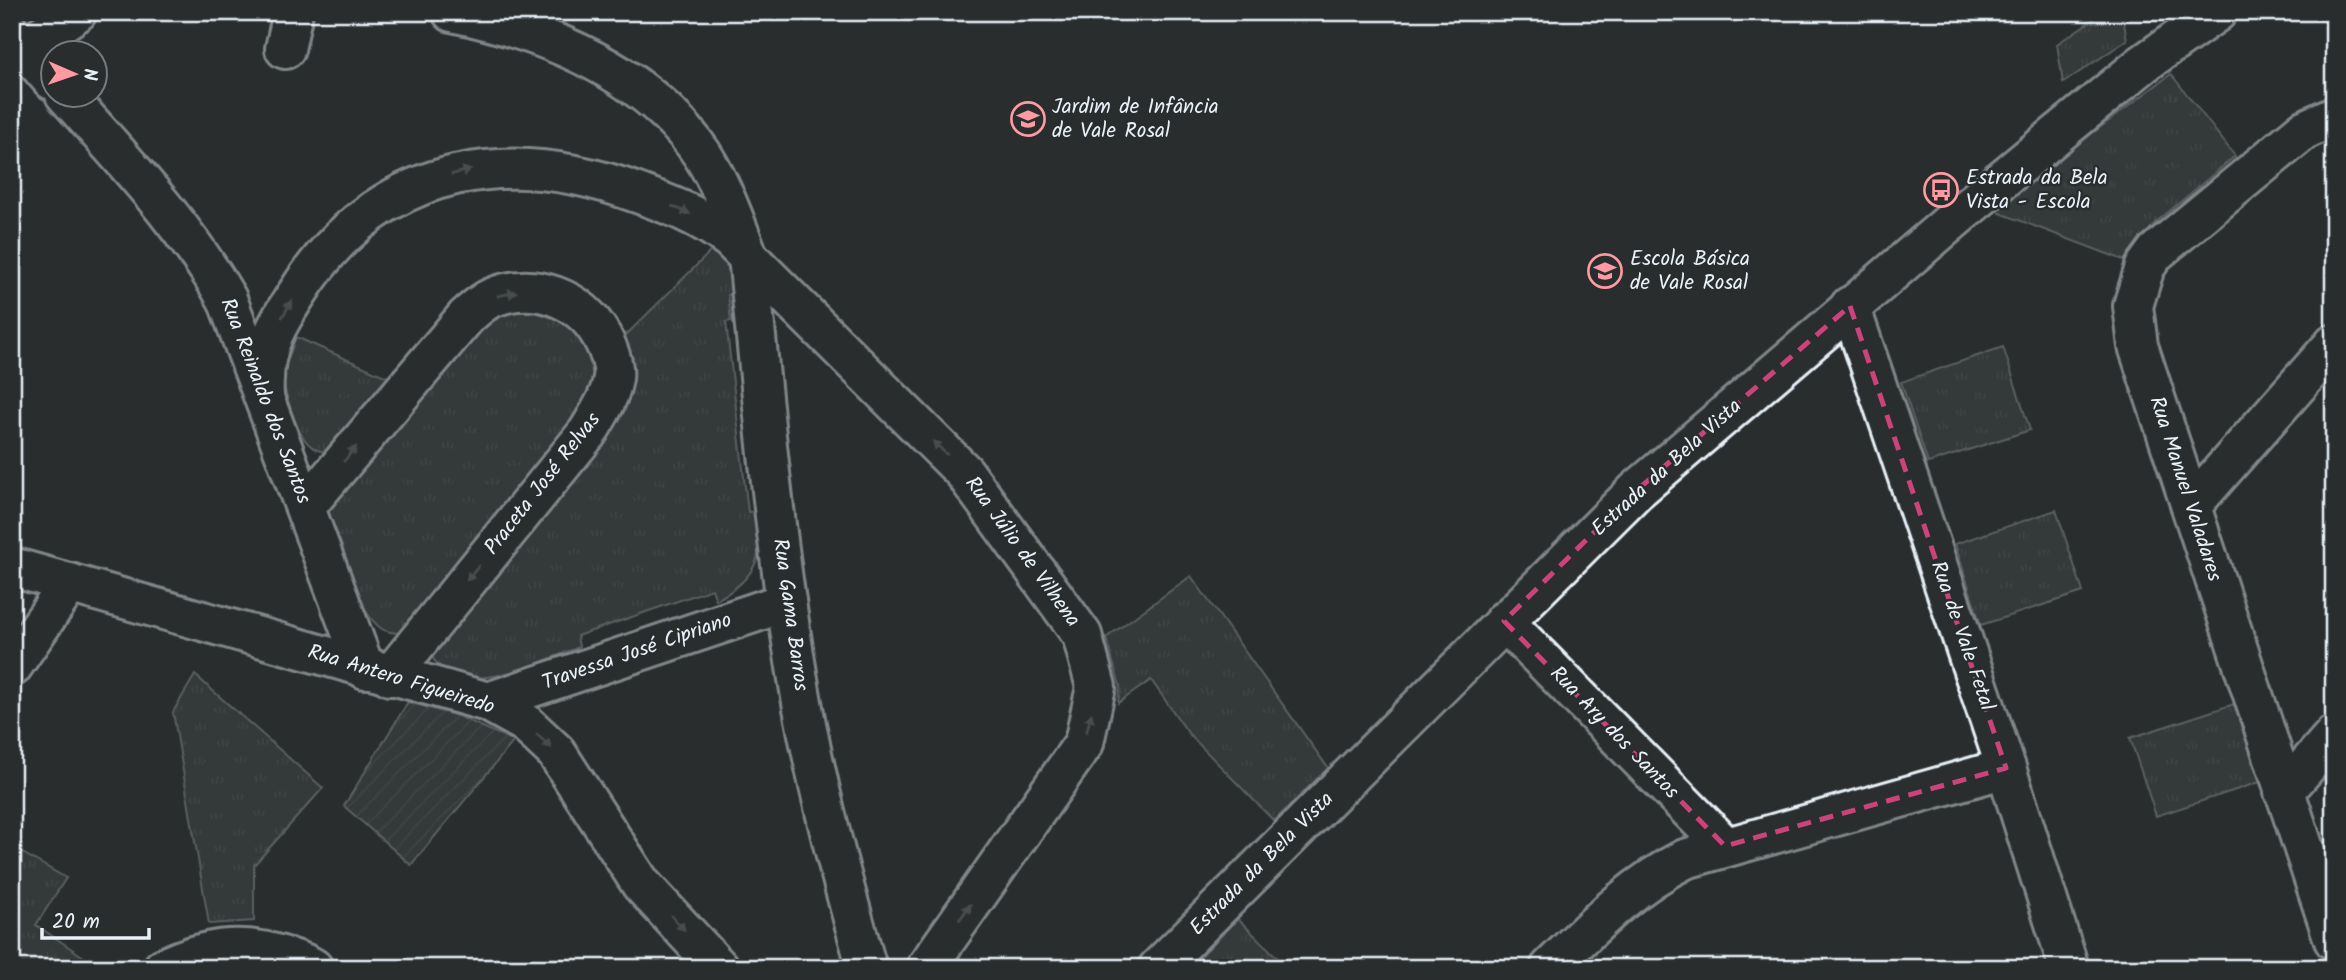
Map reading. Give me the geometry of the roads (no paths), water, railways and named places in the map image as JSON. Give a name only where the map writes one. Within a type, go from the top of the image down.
[{"type":"street","points":[[38,64],[18,41],[77,12]]},
{"type":"street","points":[[285,49],[293,12]]},
{"type":"street","name":"Rua Gama Barros","points":[[452,12],[531,23],[575,52],[629,81],[670,115],[702,154],[729,205],[748,256],[786,601],[815,764],[867,968]]},
{"type":"street","name":"Estrada da Bela Vista","points":[[1158,968],[1636,491],[1850,306],[2143,64],[2217,12]]},
{"type":"street","name":"Rua Reinaldo dos Santos","points":[[77,108],[172,215],[201,254],[227,299],[306,506],[378,673]]},
{"type":"street","name":"Rua Manuel Valadares","points":[[2334,116],[2304,130],[2168,240],[2145,267],[2133,306],[2138,346],[2334,940]]},
{"type":"street","points":[[264,396],[262,366],[270,340],[312,271],[336,244],[392,201],[452,174],[499,166],[595,178],[708,222],[748,256]]},
{"type":"street","name":"Rua Júlio de Vilhena","points":[[748,256],[964,472],[1082,635],[1090,662],[1096,687],[1084,743],[926,968]]},
{"type":"street","name":"Praceta José Relvas","points":[[306,506],[466,317],[490,298],[516,292],[542,293],[570,301],[592,319],[607,346],[614,376],[605,404],[588,432],[378,673]]},
{"type":"street","name":"Rua de Vale Fetal","points":[[1850,306],[2006,768],[2069,968]]},
{"type":"street","points":[[2191,506],[2334,344]]},
{"type":"street","name":"Rua Antero Figueiredo","points":[[12,567],[378,673],[488,702],[524,722],[556,752],[642,884],[719,968]]},
{"type":"street","points":[[12,667],[70,583]]},
{"type":"street","name":"Travessa José Cipriano","points":[[488,702],[786,601]]},
{"type":"street","name":"Rua Ary dos Santos","points":[[1504,621],[1725,846]]},
{"type":"street","points":[[2284,792],[2334,736]]},
{"type":"street","points":[[1550,968],[1624,896],[1653,875],[1685,859],[2006,768]]},
{"type":"street","points":[[163,968],[212,949],[244,947],[270,952],[313,968]]},
{"type":"place","name":"Jardim de Infância de Vale Rosal","points":[[1028,119]]},
{"type":"place","name":"Estrada da Bela Vista - Escola","points":[[1941,190]]},
{"type":"place","name":"Escola Básica de Vale Rosal","points":[[1605,271]]}]
